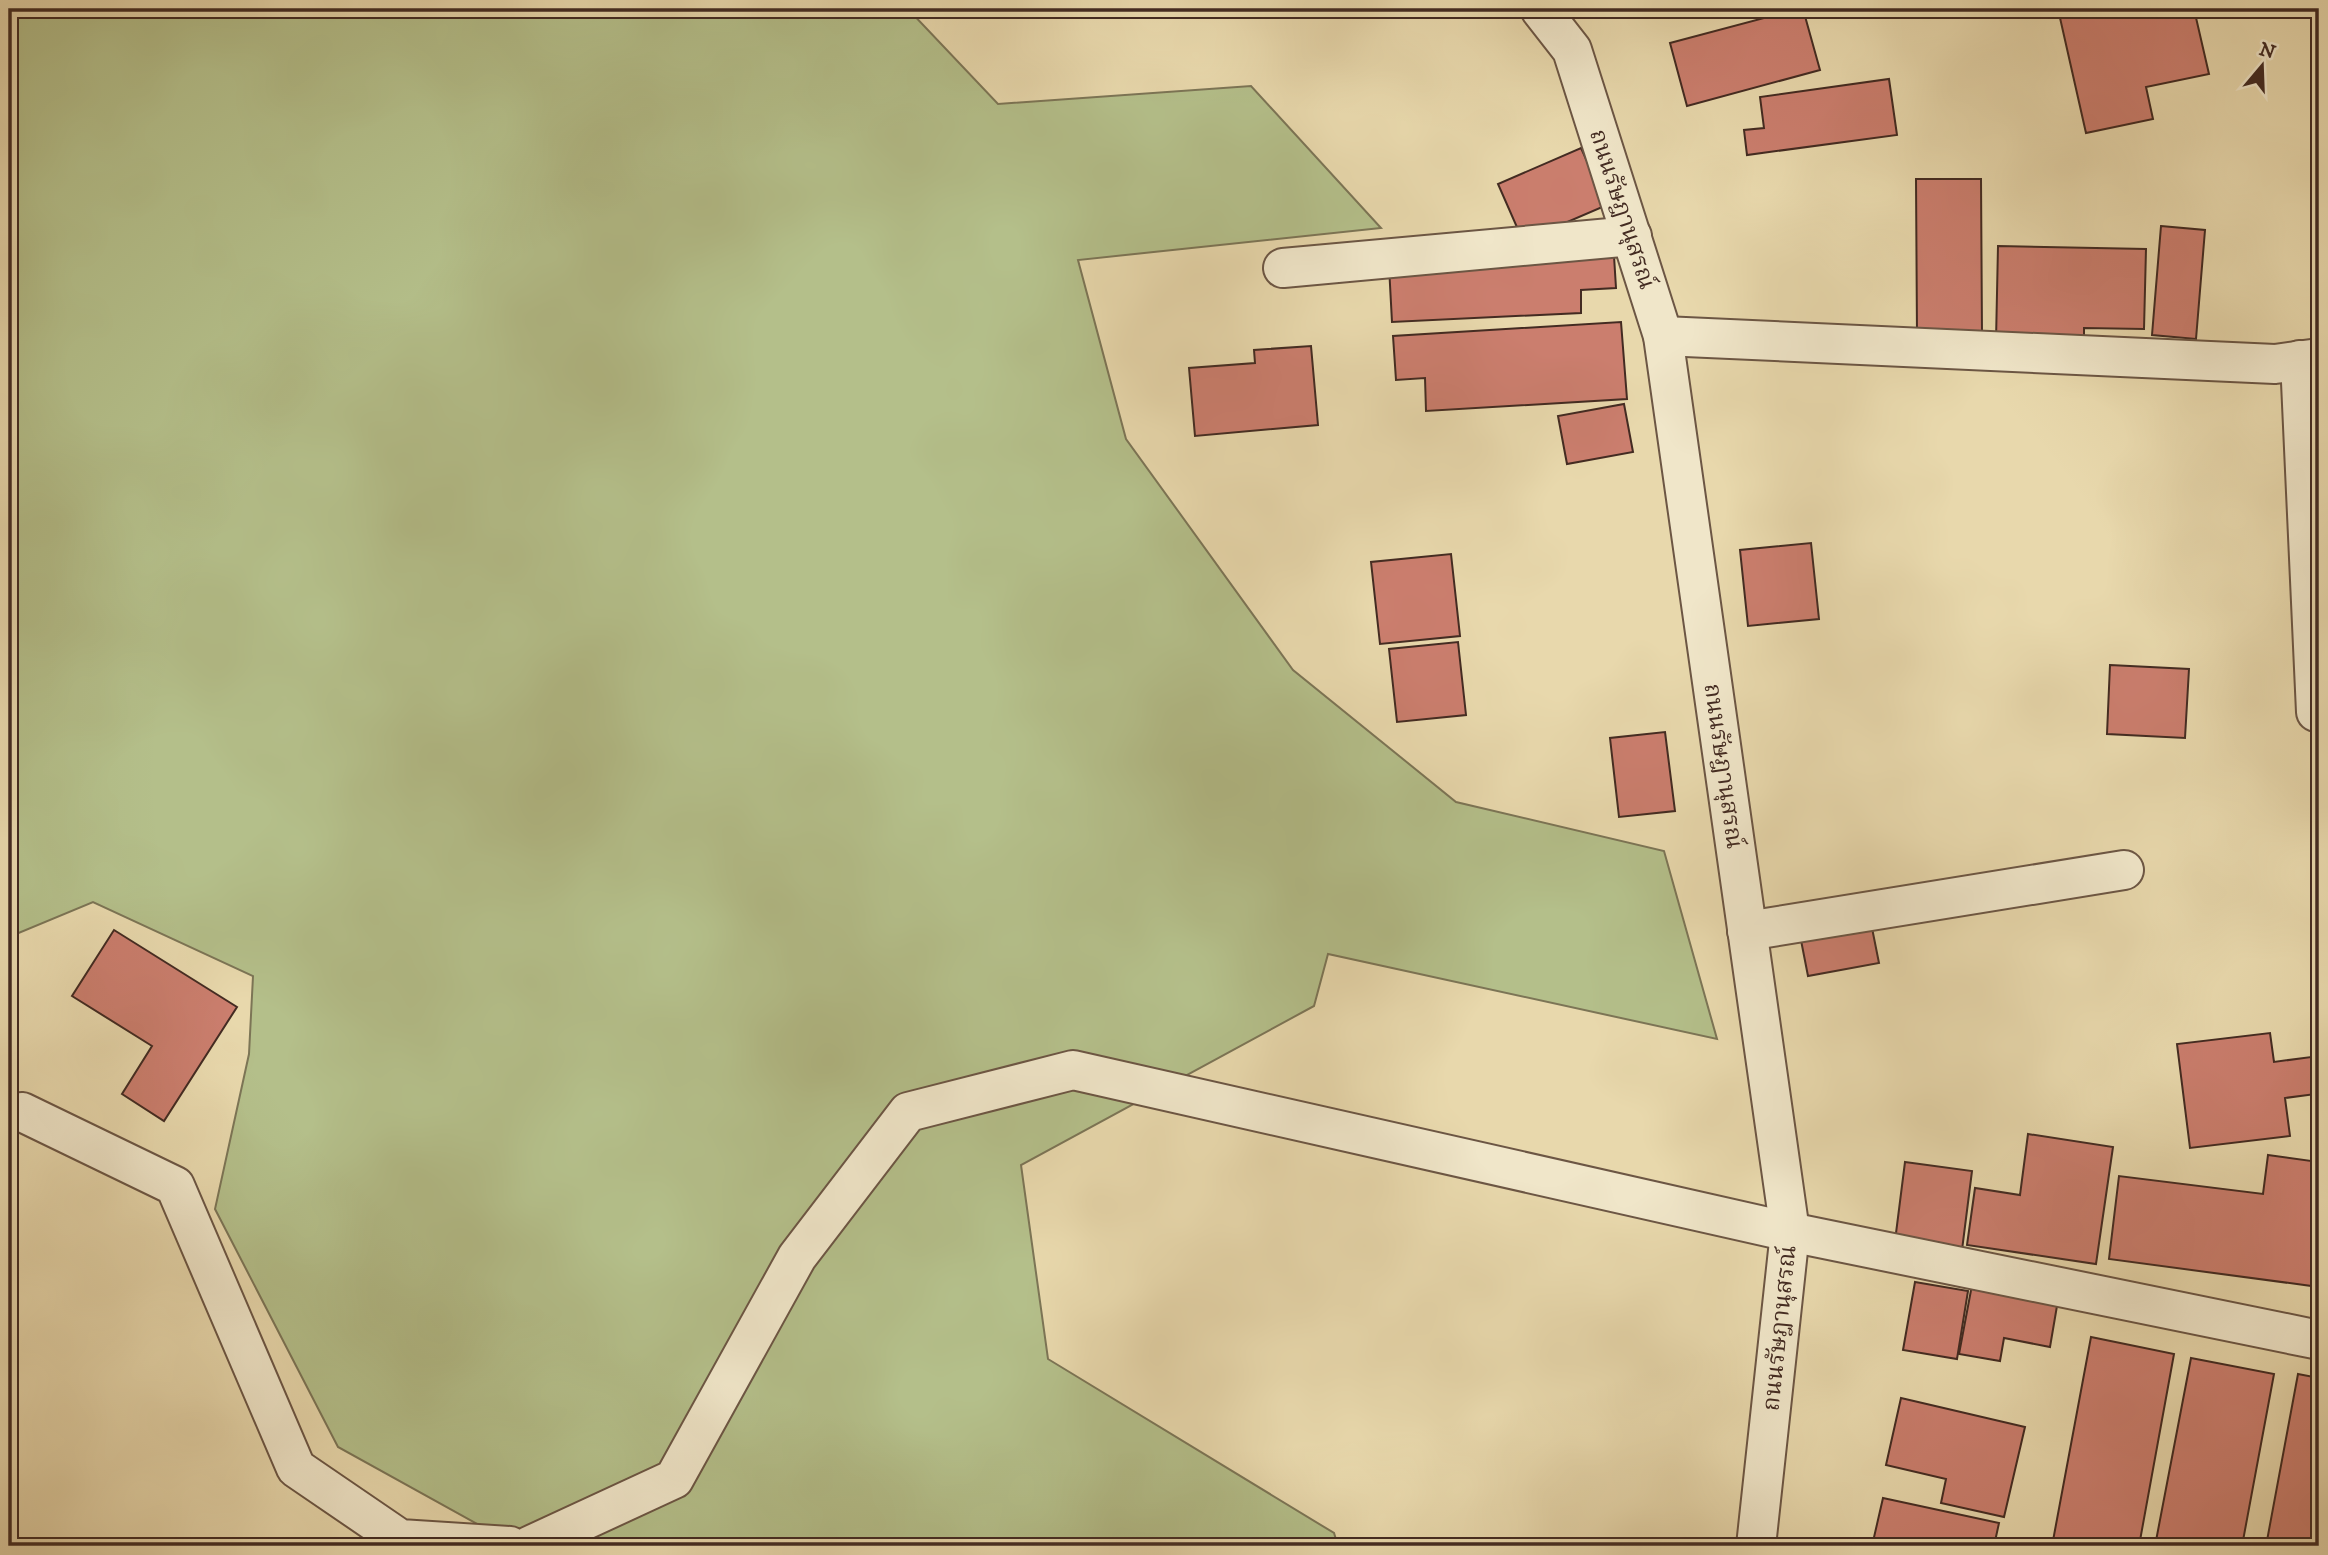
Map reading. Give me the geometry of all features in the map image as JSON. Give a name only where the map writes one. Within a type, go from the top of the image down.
[{"type":"street","name":"ถนนรัษฎานุสรณ์","points":[[1540,9],[1572,50],[1663,336],[1790,1232],[1756,1546]]},
{"type":"street","points":[[1283,268],[1632,236]]},
{"type":"street","points":[[1663,336],[2275,364],[2309,359],[2316,712]]},
{"type":"street","points":[[1747,931],[2124,870]]},
{"type":"street","points":[[528,1546],[674,1479],[797,1257],[908,1112],[1073,1070],[1790,1232],[2319,1340]]},
{"type":"street","points":[[22,1112],[175,1186],[296,1468],[400,1539],[510,1546]]},
{"type":"green space","points":[[9,9],[908,9],[998,104],[1251,86],[1381,228],[1078,260],[1126,439],[1293,670],[1456,802],[1664,851],[1717,1039],[1328,954],[1314,1006],[1021,1165],[1048,1359],[1334,1533],[1338,1546],[517,1546],[338,1447],[215,1209],[249,1054],[253,976],[93,902],[9,937]]},
{"type":"building","points":[[1803,9],[1820,70],[1687,106],[1670,43]]},
{"type":"building","points":[[2058,9],[2194,9],[2209,74],[2146,87],[2153,119],[2086,133]]},
{"type":"building","points":[[1889,79],[1897,135],[1747,155],[1744,130],[1764,128],[1760,97]]},
{"type":"building","points":[[1581,148],[1607,205],[1523,241],[1498,184]]},
{"type":"building","points":[[1916,179],[1981,179],[1982,335],[1917,335]]},
{"type":"building","points":[[2161,226],[2205,230],[2196,339],[2152,335]]},
{"type":"building","points":[[1998,246],[2146,249],[2144,329],[2084,328],[2084,343],[1996,341]]},
{"type":"building","points":[[1614,256],[1616,288],[1581,290],[1581,313],[1392,322],[1389,266]]},
{"type":"building","points":[[1621,322],[1627,399],[1426,411],[1425,378],[1396,380],[1393,336]]},
{"type":"building","points":[[1311,346],[1318,425],[1195,436],[1189,368],[1255,363],[1254,350]]},
{"type":"building","points":[[1624,404],[1633,452],[1567,464],[1558,416]]},
{"type":"building","points":[[1811,543],[1819,619],[1748,626],[1740,550]]},
{"type":"building","points":[[1451,554],[1460,636],[1380,644],[1371,562]]},
{"type":"building","points":[[1458,642],[1466,715],[1397,722],[1389,649]]},
{"type":"building","points":[[2110,665],[2189,669],[2185,738],[2107,734]]},
{"type":"building","points":[[1665,732],[1675,811],[1619,817],[1610,738]]},
{"type":"building","points":[[1870,918],[1879,963],[1808,976],[1799,930]]},
{"type":"building","points":[[114,930],[237,1007],[164,1121],[122,1094],[152,1046],[72,996]]},
{"type":"building","points":[[2270,1033],[2274,1062],[2311,1057],[2316,1094],[2285,1098],[2290,1136],[2190,1148],[2177,1044]]},
{"type":"building","points":[[2028,1134],[2113,1147],[2096,1264],[1967,1245],[1975,1188],[2020,1195]]},
{"type":"building","points":[[2268,1155],[2319,1162],[2319,1287],[2109,1259],[2119,1176],[2263,1194]]},
{"type":"building","points":[[1905,1162],[1972,1171],[1962,1250],[1895,1241]]},
{"type":"building","points":[[1915,1282],[1968,1291],[1957,1359],[1903,1350]]},
{"type":"building","points":[[1972,1285],[2058,1300],[2050,1347],[2004,1338],[2000,1361],[1959,1354]]},
{"type":"building","points":[[2091,1337],[2174,1354],[2139,1546],[2052,1546]]},
{"type":"building","points":[[2191,1358],[2274,1374],[2242,1546],[2155,1546]]},
{"type":"building","points":[[2298,1374],[2319,1378],[2319,1546],[2266,1546]]},
{"type":"building","points":[[1901,1398],[2025,1427],[2004,1517],[1941,1503],[1946,1479],[1886,1465]]},
{"type":"building","points":[[1883,1498],[1999,1523],[1994,1546],[1872,1546]]}]
